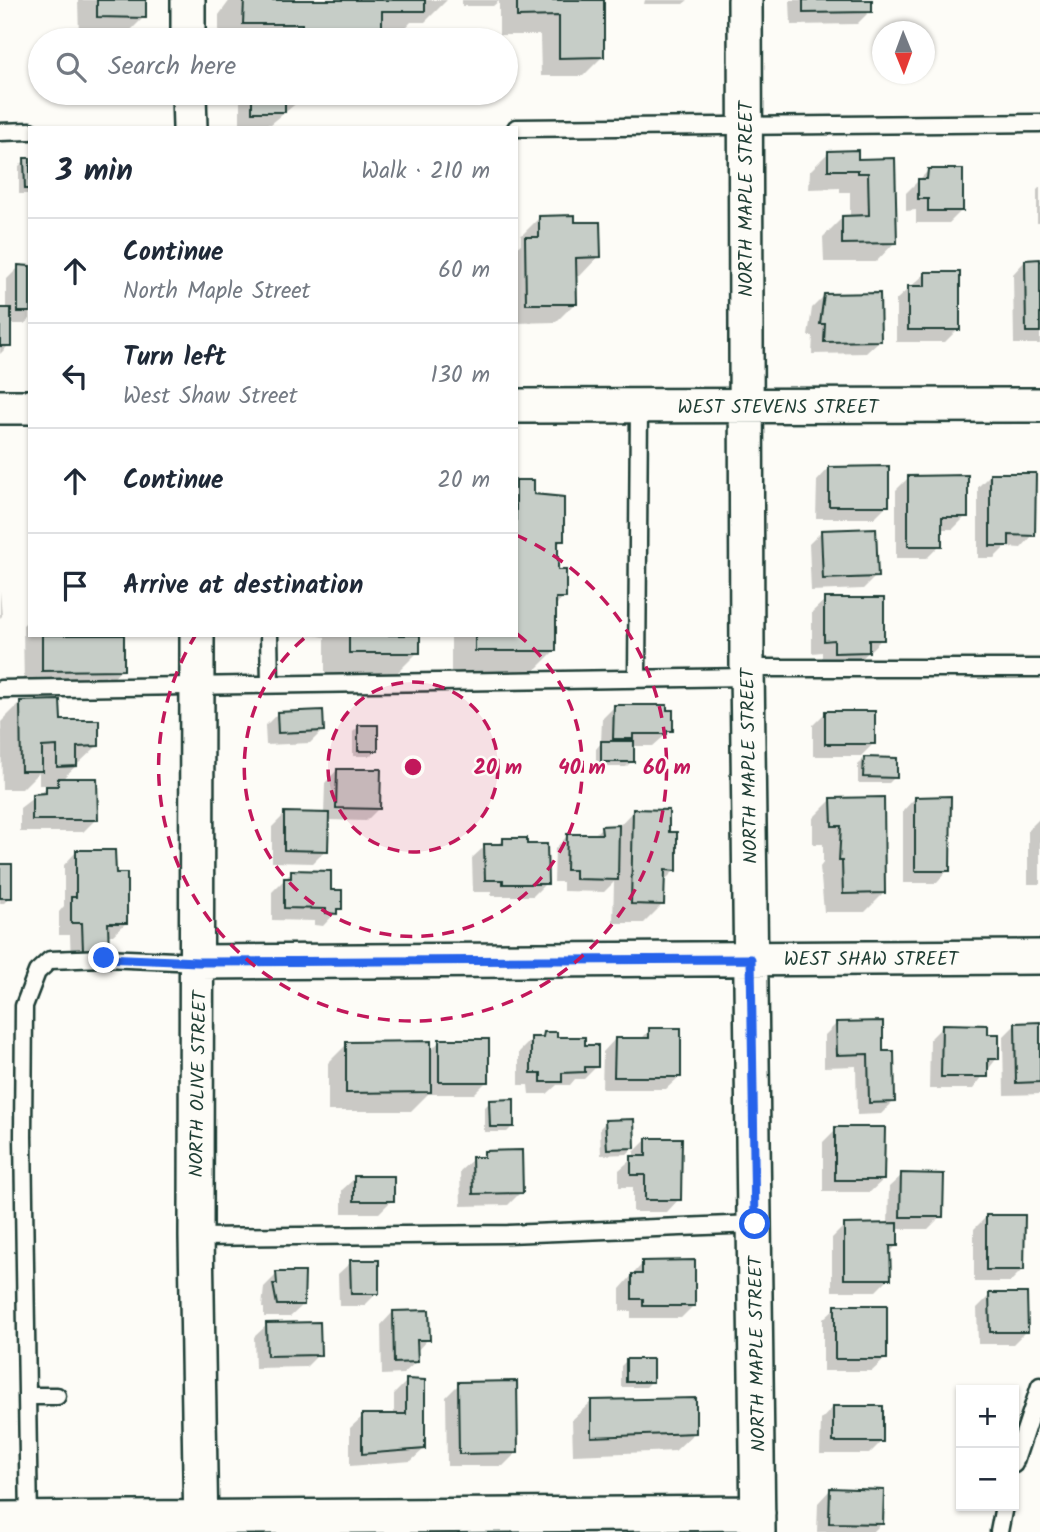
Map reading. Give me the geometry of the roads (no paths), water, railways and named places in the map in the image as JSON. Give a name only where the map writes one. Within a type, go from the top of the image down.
[{"type":"street","points":[[188,0],[188,28]]},
{"type":"street","name":"NORTH MAPLE STREET","points":[[745,0],[747,673],[758,1522]]},
{"type":"street","points":[[189,105],[190,126]]},
{"type":"street","name":"WEST STEVENS STREET","points":[[518,407],[1040,405]]},
{"type":"street","points":[[0,407],[28,407]]},
{"type":"street","name":"NORTH OLIVE STREET","points":[[197,637],[196,1237],[201,1526]]},
{"type":"street","name":"WEST SHAW STREET","points":[[198,962],[1040,957]]},
{"type":"street","points":[[19,1523],[201,1526],[758,1522]]},
{"type":"lane","points":[[518,128],[1040,123]]},
{"type":"lane","points":[[0,132],[28,131]]},
{"type":"lane","points":[[637,679],[639,406]]},
{"type":"lane","points":[[269,637],[270,683]]},
{"type":"lane","points":[[0,689],[637,679],[747,673],[1040,668]]},
{"type":"lane","points":[[19,1523],[27,1396],[24,1006],[37,972],[50,960],[104,958],[198,962]]},
{"type":"lane","points":[[196,1237],[508,1234],[755,1224]]},
{"type":"lane","points":[[1019,1449],[1040,1386]]},
{"type":"lane","points":[[27,1396],[57,1396]]},
{"type":"lane","points":[[999,1532],[1003,1511]]}]
